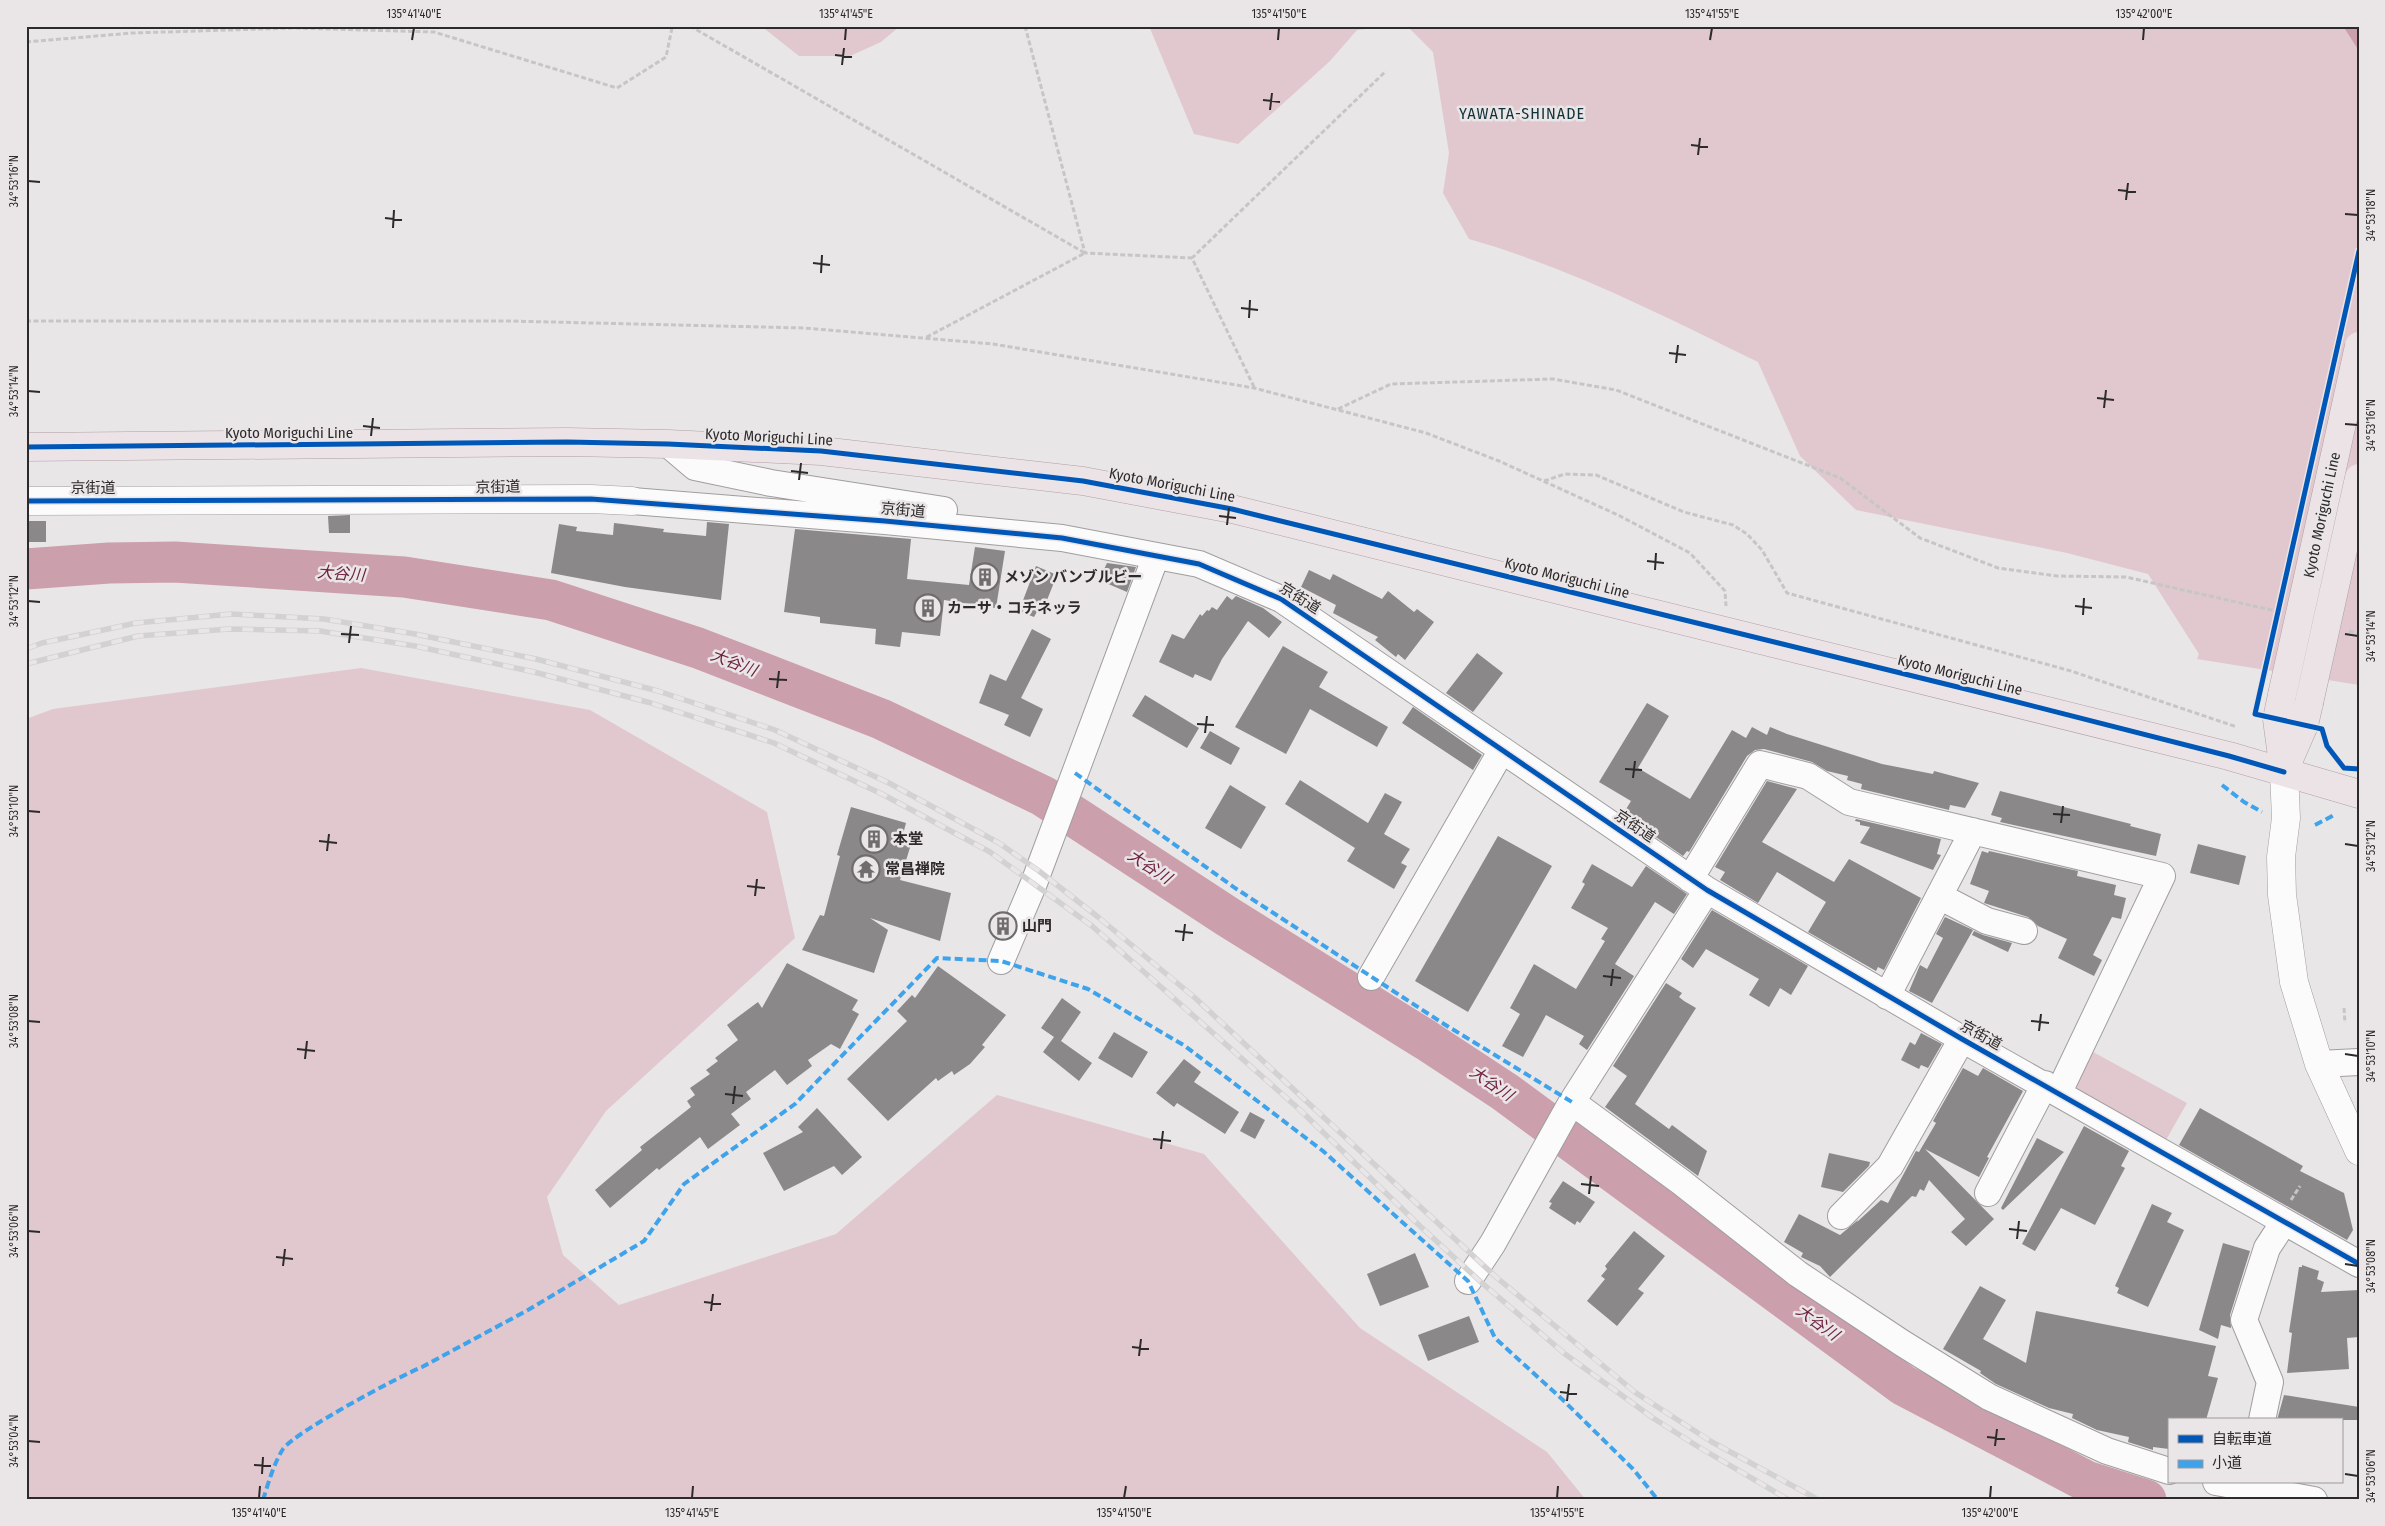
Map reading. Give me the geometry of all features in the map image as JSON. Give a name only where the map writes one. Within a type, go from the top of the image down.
[{"type":"main road","name":"Kyoto Moriguchi Line","points":[[2284,772],[2277,719],[2359,346]]},
{"type":"main road","name":"Kyoto Moriguchi Line","points":[[26,447],[568,442],[668,444],[821,451],[1083,481],[1232,509],[2193,747],[2284,772]]},
{"type":"main road","name":"Kyoto Moriguchi Line","points":[[2284,772],[2304,725],[2359,478]]},
{"type":"main road","points":[[2284,772],[2359,794]]},
{"type":"street","points":[[668,444],[695,467],[771,483],[954,512],[1062,538]]},
{"type":"street","name":"京街道","points":[[26,500],[591,499],[632,501],[885,521],[1062,538],[1199,564],[1281,599],[1698,885],[1962,1039],[2052,1088],[2359,1264]]},
{"type":"street","points":[[1001,961],[1034,883],[1156,556]]},
{"type":"street","points":[[1371,977],[1502,750]]},
{"type":"street","points":[[1468,1281],[1493,1243],[1698,885],[1760,764],[1808,776],[1849,802],[2162,876],[2052,1088],[1988,1193]]},
{"type":"street","points":[[2284,772],[2286,818],[2282,857],[2287,938],[2294,982],[2319,1064],[2359,1151]]},
{"type":"street","points":[[1888,996],[1973,831]]},
{"type":"street","points":[[1939,896],[1987,921],[2024,931]]},
{"type":"street","points":[[1841,1216],[1890,1166],[1962,1039]]},
{"type":"street","points":[[2319,1064],[2359,1062]]},
{"type":"street","points":[[1571,1104],[1705,1199],[1798,1274],[1902,1344],[1989,1397],[2107,1451],[2168,1471]]},
{"type":"street","points":[[2262,1418],[2270,1382],[2244,1320],[2267,1248],[2284,1222]]},
{"type":"street","points":[[2249,1485],[2314,1500]]},
{"type":"path","points":[[26,42],[132,33],[294,28],[434,32],[616,88],[666,57],[672,28],[670,26]]},
{"type":"path","points":[[690,26],[1086,253],[1192,258],[1386,71]]},
{"type":"path","points":[[1025,26],[1086,253]]},
{"type":"path","points":[[924,338],[1086,253]]},
{"type":"path","points":[[1192,258],[1254,388]]},
{"type":"path","points":[[26,321],[508,321],[804,328],[993,344],[1254,388],[1426,433],[1544,481],[1618,515],[1690,552],[1725,592],[1728,631]]},
{"type":"path","points":[[1337,410],[1391,384],[1553,379],[1616,390],[1840,478],[1920,538],[1998,568],[2057,576],[2126,577],[2240,601],[2285,614]]},
{"type":"path","points":[[1544,481],[1565,474],[1596,475],[1684,512],[1733,525],[1747,534],[1762,550],[1787,593],[2071,671],[2237,727]]},
{"type":"path","points":[[2340,629],[2359,634]]},
{"type":"path","points":[[2344,1008],[2345,1023]]},
{"type":"shaded area","points":[[761,26],[900,26],[881,42],[850,56],[799,56]]},
{"type":"shaded area","points":[[1149,26],[1390,26],[1357,30],[1330,61],[1238,144],[1194,134]]},
{"type":"shaded area","points":[[1407,26],[2343,26],[2359,51],[2359,685],[2197,659],[2199,654],[2148,574],[2067,553],[1856,510],[1800,456],[1758,362],[1616,294],[1544,264],[1469,239],[1443,193],[1449,153],[1433,52]]},
{"type":"shaded area","points":[[2343,26],[2359,26],[2359,51]]},
{"type":"shaded area","points":[[361,668],[590,710],[767,812],[795,938],[606,1111],[547,1197],[563,1255],[619,1305],[836,1234],[997,1095],[1204,1154],[1360,1328],[1547,1452],[1586,1500],[26,1500],[26,719],[53,709]]},
{"type":"shaded area","points":[[2093,1052],[2187,1103],[2166,1140],[2073,1088]]},
{"type":"building","points":[[350,515],[350,533],[329,533],[328,516]]},
{"type":"building","points":[[26,521],[46,521],[46,542],[26,542]]},
{"type":"building","points":[[707,522],[729,524],[721,600],[625,587],[551,573],[559,524],[577,527],[576,531],[613,535],[614,523],[664,529],[663,532],[706,536]]},
{"type":"building","points":[[795,529],[911,539],[907,579],[969,585],[975,547],[1005,551],[996,608],[944,600],[940,636],[902,632],[900,647],[875,644],[876,629],[820,623],[820,617],[784,612]]},
{"type":"building","points":[[1107,563],[1136,567],[1127,592],[1099,580]]},
{"type":"building","points":[[1036,566],[1057,575],[1043,610],[1039,608],[1034,617],[1019,611]]},
{"type":"building","points":[[1309,570],[1330,580],[1333,574],[1382,599],[1388,591],[1414,612],[1417,609],[1434,622],[1405,660],[1398,654],[1396,657],[1375,640],[1378,637],[1333,613],[1336,605],[1301,587]]},
{"type":"building","points":[[1227,596],[1232,600],[1236,596],[1263,608],[1282,622],[1269,638],[1248,621],[1222,659],[1211,681],[1195,674],[1193,678],[1159,662],[1172,634],[1184,639],[1200,614],[1202,616],[1212,607],[1217,610]]},
{"type":"building","points":[[1032,629],[1051,639],[1021,698],[1043,709],[1030,737],[1004,725],[1009,715],[979,703],[990,674],[1006,681]]},
{"type":"building","points":[[1283,646],[1328,672],[1319,687],[1388,727],[1377,747],[1310,709],[1286,754],[1235,727]]},
{"type":"building","points":[[1477,653],[1503,673],[1473,712],[1446,693]]},
{"type":"building","points":[[1145,695],[1199,728],[1187,748],[1132,716]]},
{"type":"building","points":[[1647,703],[1669,716],[1638,768],[1690,799],[1732,730],[1746,738],[1752,727],[1767,735],[1770,727],[1882,764],[1933,774],[1934,771],[1979,783],[1965,808],[1950,805],[1949,810],[1861,789],[1862,784],[1847,780],[1848,776],[1827,771],[1812,762],[1764,749],[1755,750],[1747,756],[1689,852],[1687,851],[1683,856],[1623,814],[1631,801],[1599,782]]},
{"type":"building","points":[[1413,707],[1482,755],[1473,770],[1402,723]]},
{"type":"building","points":[[1210,731],[1240,748],[1231,765],[1200,748]]},
{"type":"building","points":[[1300,780],[1368,823],[1385,793],[1402,802],[1384,834],[1410,849],[1401,863],[1407,866],[1394,889],[1347,861],[1355,848],[1285,804]]},
{"type":"building","points":[[1767,781],[1797,789],[1762,842],[1834,882],[1849,859],[1921,898],[1884,970],[1878,967],[1876,971],[1808,932],[1826,902],[1777,872],[1758,903],[1720,880],[1725,872],[1715,867]]},
{"type":"building","points":[[1230,785],[1266,807],[1241,849],[1205,828]]},
{"type":"building","points":[[2000,791],[2131,824],[2130,826],[2161,834],[2156,856],[2000,822],[2002,818],[1991,815]]},
{"type":"building","points":[[851,807],[906,823],[902,838],[912,841],[900,880],[951,893],[940,941],[870,918],[888,930],[874,973],[802,950],[820,915],[824,916],[840,856],[837,855]]},
{"type":"building","points":[[1856,819],[1941,839],[1937,854],[1941,855],[1933,870],[1860,843],[1870,827],[1860,825],[1860,822],[1855,821]]},
{"type":"building","points":[[1498,836],[1552,866],[1468,1012],[1415,981]]},
{"type":"building","points":[[2198,844],[2246,856],[2239,885],[2190,873]]},
{"type":"building","points":[[1982,851],[2078,871],[2077,876],[2116,885],[2114,895],[2126,898],[2121,919],[2112,917],[2093,955],[2102,960],[2094,976],[2058,958],[2067,939],[2038,926],[2028,917],[1984,903],[1989,891],[1970,884]]},
{"type":"building","points":[[1592,864],[1632,887],[1646,866],[1687,894],[1674,914],[1655,902],[1615,964],[1634,976],[1587,1050],[1579,1044],[1584,1036],[1546,1015],[1523,1057],[1502,1046],[1520,1014],[1510,1008],[1534,964],[1576,989],[1605,941],[1601,939],[1608,928],[1571,908],[1585,884],[1582,882]]},
{"type":"building","points":[[1712,910],[1808,966],[1791,995],[1780,988],[1769,1007],[1749,995],[1759,979],[1706,949],[1693,968],[1681,959]]},
{"type":"building","points":[[1945,917],[1973,930],[1932,1003],[1909,991],[1920,965],[1927,969],[1943,938],[1936,934]]},
{"type":"building","points":[[1974,931],[2012,943],[2008,952],[1972,935]]},
{"type":"building","points":[[787,963],[858,1000],[852,1010],[859,1014],[840,1049],[831,1044],[808,1060],[812,1066],[787,1085],[775,1070],[746,1092],[751,1099],[731,1114],[740,1125],[708,1149],[700,1137],[659,1170],[657,1168],[610,1208],[595,1190],[642,1150],[640,1147],[691,1107],[687,1101],[695,1095],[690,1088],[710,1074],[706,1070],[718,1061],[715,1058],[738,1040],[727,1025],[758,1002],[762,1008]]},
{"type":"building","points":[[938,966],[1006,1015],[982,1045],[985,1047],[970,1064],[954,1075],[952,1071],[938,1081],[936,1078],[888,1121],[847,1079],[907,1021],[897,1011],[912,995],[915,998]]},
{"type":"building","points":[[1666,983],[1682,993],[1679,997],[1696,1008],[1635,1104],[1669,1129],[1672,1125],[1707,1151],[1698,1176],[1605,1107],[1627,1076],[1613,1066]]},
{"type":"building","points":[[1062,998],[1081,1012],[1061,1041],[1092,1063],[1079,1081],[1043,1052],[1054,1037],[1041,1028]]},
{"type":"building","points":[[1114,1032],[1148,1052],[1132,1078],[1098,1058]]},
{"type":"building","points":[[1921,1033],[1942,1044],[1928,1068],[1921,1065],[1919,1069],[1901,1060],[1910,1042],[1915,1045]]},
{"type":"building","points":[[1184,1059],[1201,1072],[1194,1082],[1239,1112],[1225,1134],[1177,1103],[1174,1107],[1156,1093]]},
{"type":"building","points":[[1963,1068],[1978,1076],[1983,1068],[2023,1091],[1987,1157],[1989,1158],[1979,1177],[1925,1149],[1994,1219],[1966,1246],[1951,1232],[1965,1219],[1929,1180],[1924,1191],[1920,1189],[1916,1197],[1912,1196],[1830,1277],[1820,1266],[1801,1257],[1803,1253],[1784,1242],[1799,1214],[1840,1235],[1881,1200],[1888,1203],[1916,1151],[1919,1152],[1936,1123],[1933,1121]]},
{"type":"building","points":[[817,1108],[862,1157],[842,1175],[834,1166],[784,1191],[763,1153],[803,1132],[798,1127]]},
{"type":"building","points":[[2200,1108],[2303,1166],[2300,1171],[2344,1193],[2353,1230],[2347,1240],[2179,1145]]},
{"type":"building","points":[[1250,1112],[1265,1120],[1255,1139],[1240,1131]]},
{"type":"building","points":[[2084,1126],[2129,1151],[2121,1166],[2125,1168],[2095,1225],[2061,1208],[2035,1251],[2022,1244]]},
{"type":"building","points":[[2037,1138],[2064,1152],[2003,1210],[2001,1208]]},
{"type":"building","points":[[1829,1153],[1870,1162],[1869,1166],[1843,1192],[1821,1187]]},
{"type":"building","points":[[1563,1181],[1595,1202],[1580,1223],[1577,1221],[1575,1225],[1549,1208],[1552,1203],[1549,1202]]},
{"type":"building","points":[[2152,1204],[2172,1213],[2167,1222],[2184,1230],[2148,1307],[2117,1293],[2119,1288],[2115,1286]]},
{"type":"building","points":[[1634,1231],[1665,1256],[1638,1289],[1644,1293],[1617,1326],[1587,1301],[1605,1279],[1601,1276],[1607,1269],[1605,1266]]},
{"type":"building","points":[[2223,1243],[2250,1251],[2230,1315],[2231,1328],[2221,1325],[2218,1339],[2199,1330]]},
{"type":"building","points":[[1415,1253],[1429,1287],[1380,1306],[1367,1274]]},
{"type":"building","points":[[2302,1265],[2319,1271],[2317,1279],[2324,1282],[2321,1292],[2359,1290],[2359,1337],[2347,1338],[2349,1369],[2287,1373],[2292,1333],[2289,1332],[2299,1267],[2302,1267]]},
{"type":"building","points":[[1980,1286],[2006,1300],[1983,1339],[2026,1363],[2036,1311],[2216,1346],[2208,1376],[2218,1378],[2207,1418],[2168,1418],[2168,1449],[2153,1447],[2153,1450],[2128,1442],[2129,1437],[2097,1430],[2072,1418],[2073,1414],[2049,1408],[1996,1384],[1980,1373],[1981,1371],[1943,1349]]},
{"type":"building","points":[[1469,1316],[1479,1342],[1428,1361],[1418,1335]]},
{"type":"building","points":[[2284,1395],[2359,1407],[2359,1420],[2342,1420],[2342,1418],[2278,1418]]},
{"type":"waterway","name":"大谷川","points":[[26,569],[109,563],[175,562],[404,577],[551,600],[698,648],[881,719],[1043,796],[1228,917],[1426,1040],[1505,1092],[1903,1385],[2086,1481],[2146,1500]]},
{"type":"railway","points":[[26,649],[42,643],[136,623],[231,614],[324,619],[415,634],[536,659],[658,691],[775,730],[889,783],[999,843],[1039,871],[1098,917],[1194,997],[1496,1277],[1636,1393],[1712,1442],[1819,1500]]},
{"type":"railway","points":[[26,664],[138,636],[229,629],[320,631],[415,646],[534,672],[651,703],[774,743],[882,794],[990,852],[1092,926],[1299,1109],[1420,1226],[1482,1283],[1565,1354],[1653,1418],[1789,1500]]},
{"type":"marked path","points":[[1075,773],[1235,888],[1444,1024],[1572,1102]]},
{"type":"marked path","points":[[2222,785],[2244,802],[2262,812]]},
{"type":"marked path","points":[[2315,825],[2336,814]]},
{"type":"marked path","points":[[263,1500],[274,1467],[283,1449],[306,1430],[371,1393],[528,1310],[644,1241],[684,1184],[795,1104],[937,958],[1001,961],[1088,989],[1185,1046],[1323,1151],[1468,1281],[1495,1338],[1563,1400],[1634,1470],[1658,1500]]},
{"type":"cycle path","points":[[2359,251],[2255,714],[2322,729],[2327,746],[2344,768],[2359,769]]},
{"type":"cycle path","points":[[26,447],[567,442],[668,444],[821,451],[1083,481],[1232,509],[1978,692],[2229,756],[2284,772]]},
{"type":"cycle path","points":[[26,501],[591,499],[885,521],[1062,538],[1199,564],[1281,599],[1707,890],[1962,1039],[2359,1264]]},
{"type":"place","name":"メゾン バンブルビー","points":[[985,577]]},
{"type":"place","name":"カーサ・コチネッラ","points":[[928,608]]},
{"type":"place","name":"本堂","points":[[874,839]]},
{"type":"place","name":"常昌禅院","points":[[866,869]]},
{"type":"place","name":"山門","points":[[1003,926]]},
{"type":"district","name":"YAWATA-SHINADE","points":[[1522,113]]}]
